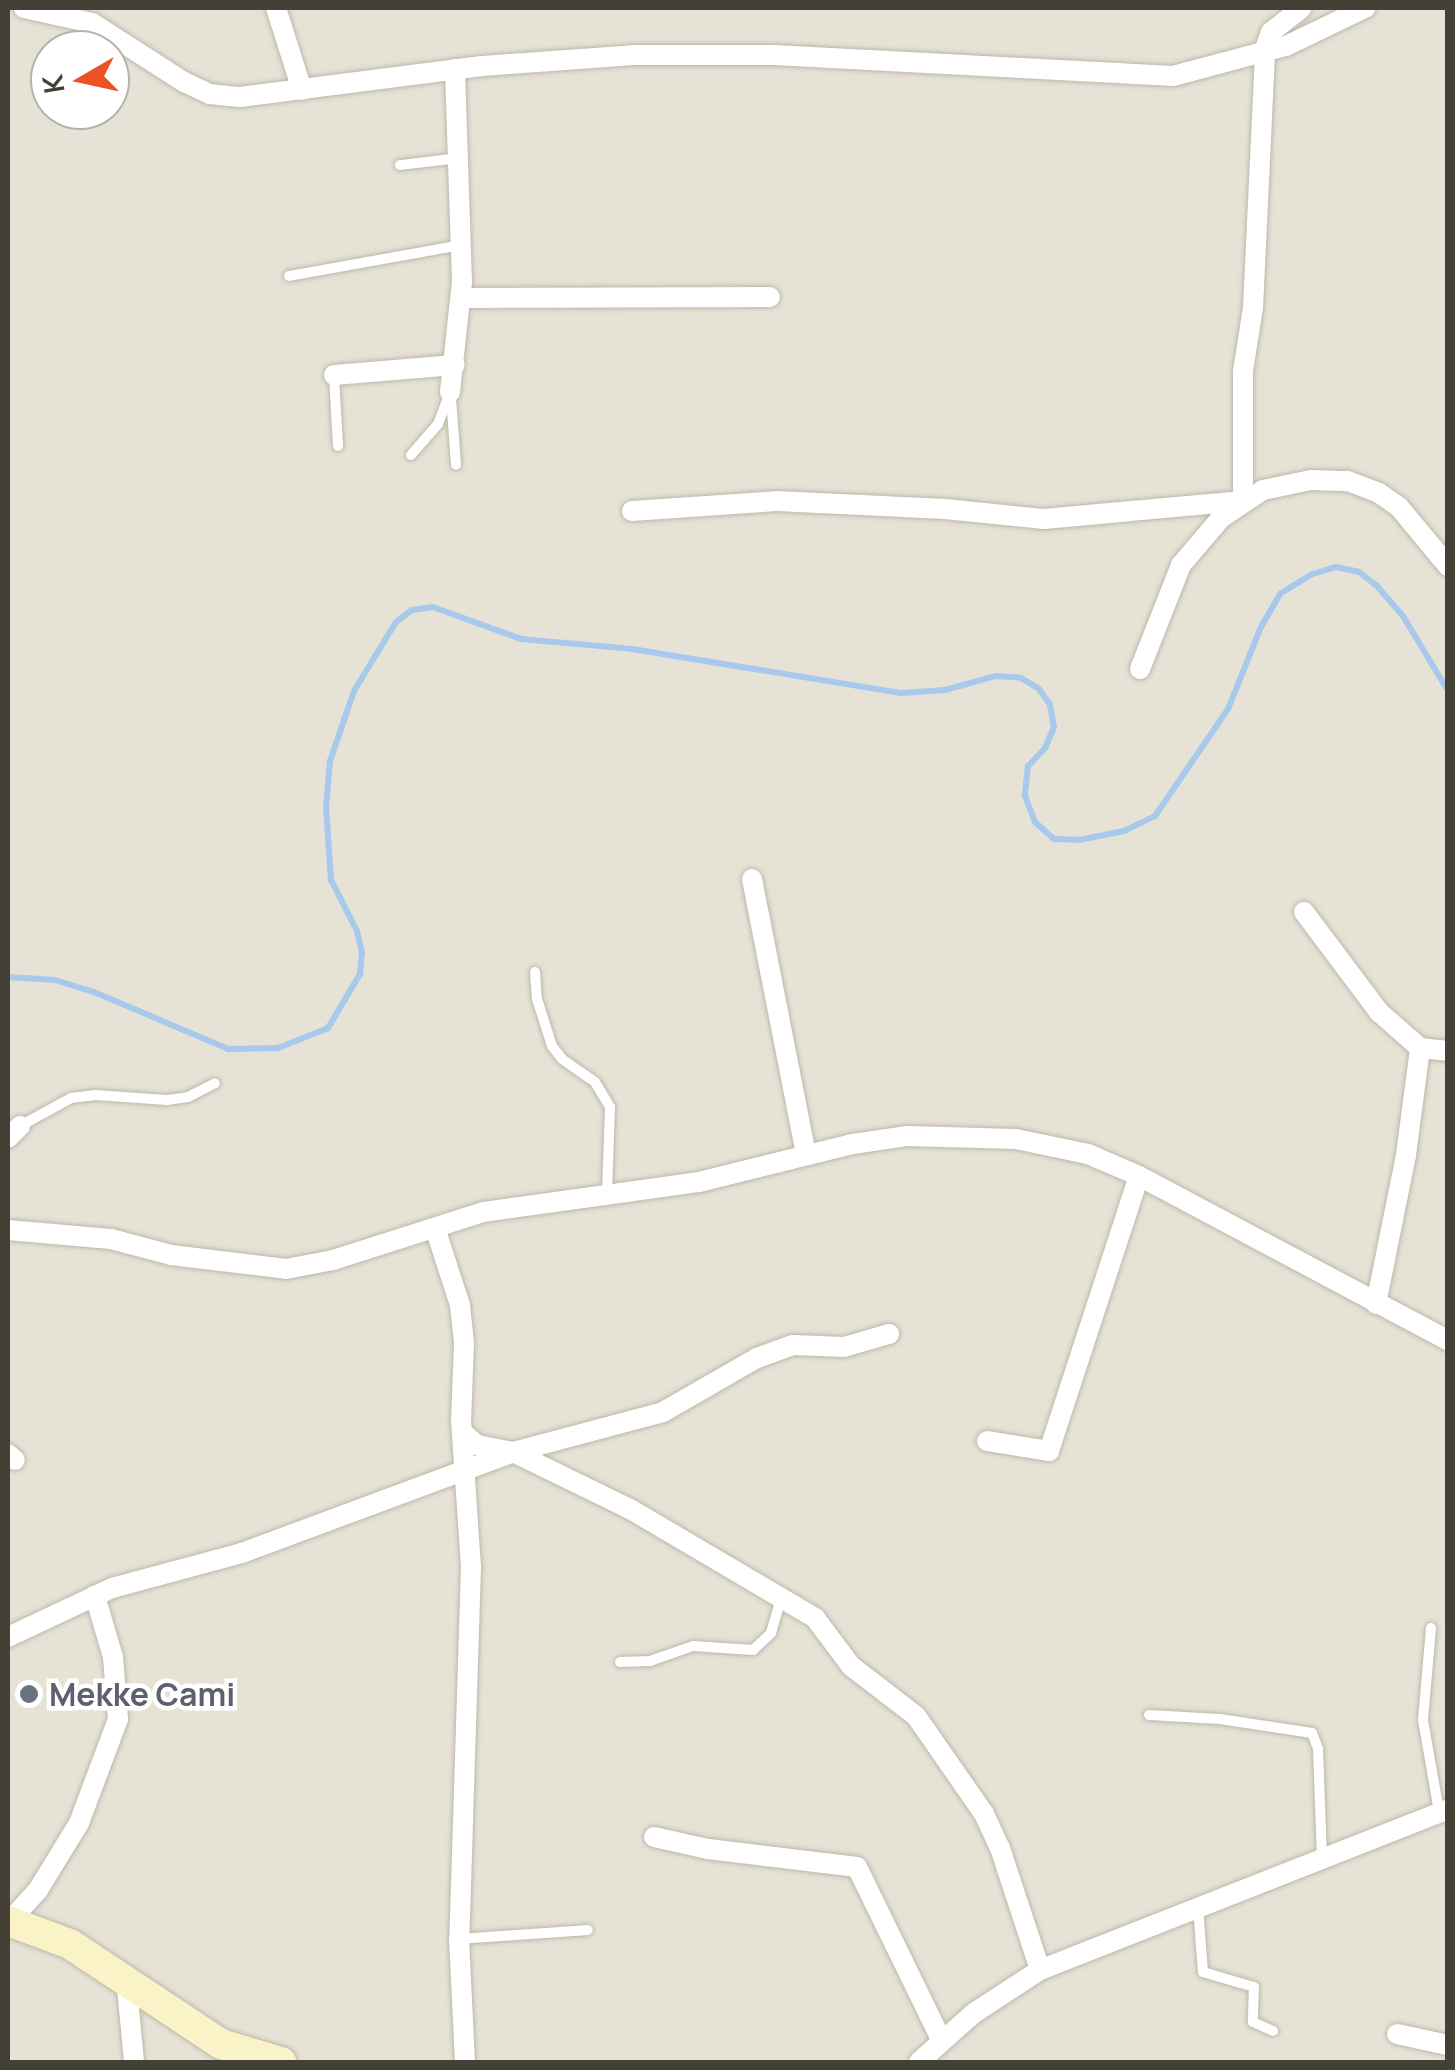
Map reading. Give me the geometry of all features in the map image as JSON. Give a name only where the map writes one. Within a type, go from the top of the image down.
[{"type":"street","points":[[276,8],[302,90]]},
{"type":"street","points":[[8,9],[61,14],[92,23],[150,64],[210,94],[240,97],[579,56],[774,55],[1173,76],[1212,68],[1266,48],[1286,46],[1365,8]]},
{"type":"street","points":[[1243,501],[1243,371],[1253,308],[1266,48],[1271,32],[1296,9]]},
{"type":"street","points":[[450,392],[463,245],[456,69]]},
{"type":"street","points":[[461,298],[770,298]]},
{"type":"street","points":[[334,375],[455,365]]},
{"type":"street","points":[[1140,669],[1181,565],[1221,518],[1264,490],[1311,480],[1348,481],[1379,492],[1399,507],[1448,566]]},
{"type":"street","points":[[632,511],[777,501],[945,509],[1044,520],[1243,501]]},
{"type":"street","points":[[752,879],[806,1155]]},
{"type":"street","points":[[1304,912],[1352,982],[1420,1048],[1448,1050]]},
{"type":"street","points":[[1376,1304],[1406,1155],[1420,1048]]},
{"type":"street","points":[[8,1230],[111,1239],[170,1256],[286,1269],[333,1260],[534,1201],[699,1182],[806,1155],[907,1136],[961,1135],[1062,1148],[1139,1176],[1448,1340]]},
{"type":"street","points":[[987,1441],[1049,1451],[1139,1176]]},
{"type":"street","points":[[434,1228],[463,1324],[462,1432],[471,1567],[459,1939],[465,2062]]},
{"type":"street","points":[[8,1637],[95,1596],[242,1553],[513,1452],[663,1412],[758,1358],[793,1345],[844,1347],[890,1334]]},
{"type":"street","points":[[462,1432],[477,1445],[513,1452],[630,1510],[815,1618],[850,1666],[903,1704],[930,1732],[984,1814],[1000,1848],[1040,1970]]},
{"type":"street","points":[[95,1596],[114,1658],[118,1719],[79,1823],[38,1890],[8,1922],[70,1944],[126,1977],[220,2044],[281,2062]]},
{"type":"street","points":[[919,2062],[941,2039],[1040,1970],[1443,1811]]},
{"type":"street","points":[[654,1837],[708,1849],[857,1867],[941,2039]]},
{"type":"street","points":[[126,1977],[134,2062]]},
{"type":"street","points":[[1397,2034],[1448,2045]]},
{"type":"lane","points":[[400,165],[460,158]]},
{"type":"lane","points":[[290,276],[463,245]]},
{"type":"lane","points":[[334,375],[338,446]]},
{"type":"lane","points":[[411,455],[438,424],[450,392]]},
{"type":"lane","points":[[450,392],[456,464]]},
{"type":"lane","points":[[535,972],[541,1019],[552,1046],[562,1059],[595,1082],[610,1107],[607,1195]]},
{"type":"lane","points":[[14,1132],[71,1098],[96,1094],[167,1100],[188,1097],[215,1083]]},
{"type":"lane","points":[[620,1662],[650,1661],[693,1646],[753,1650],[771,1633],[782,1599]]},
{"type":"lane","points":[[1431,1628],[1423,1720],[1443,1811]]},
{"type":"lane","points":[[1149,1715],[1220,1719],[1312,1733],[1318,1749],[1322,1858]]},
{"type":"lane","points":[[1198,1906],[1203,1972],[1209,1977],[1254,1987],[1253,2022],[1273,2031]]},
{"type":"lane","points":[[459,1939],[588,1930]]},
{"type":"shaded area","points":[[8,8],[1447,8],[1447,2062],[8,2062]]},
{"type":"waterway","points":[[8,977],[55,980],[94,992],[228,1049],[278,1048],[328,1028],[360,974],[362,953],[357,931],[331,880],[326,807],[330,761],[354,691],[396,622],[412,610],[433,607],[521,639],[632,649],[901,693],[945,690],[995,676],[1021,678],[1039,689],[1050,705],[1054,727],[1045,748],[1028,766],[1025,796],[1035,822],[1054,839],[1079,840],[1124,831],[1155,816],[1228,709],[1261,627],[1281,593],[1313,574],[1336,567],[1359,572],[1377,586],[1403,616],[1448,691]]},
{"type":"place","name":"Mekke Cami","points":[[29,1694]]}]
